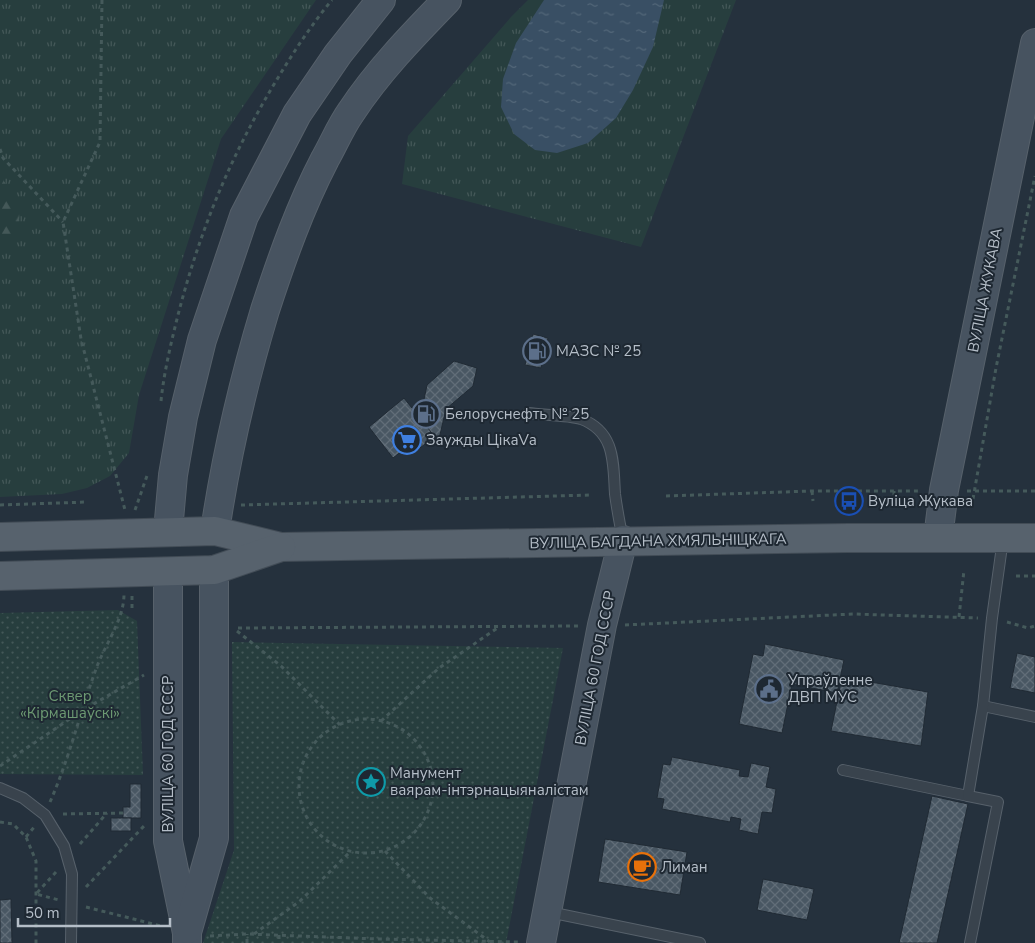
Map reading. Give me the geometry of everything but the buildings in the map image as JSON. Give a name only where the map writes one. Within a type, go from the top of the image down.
[{"type":"main road","name":"ВУЛІЦА БАГДАНА ХМЯЛЬНІЦКАГА","points":[[0,537],[215,531],[281,548],[623,540],[1035,538]]},
{"type":"main road","points":[[214,570],[215,531]]},
{"type":"main road","points":[[168,532],[168,572]]},
{"type":"main road","name":"ВУЛІЦА БАГДАНА ХМЯЛЬНІЦКАГА","points":[[0,576],[214,570],[281,548]]},
{"type":"street","points":[[168,532],[173,475],[183,417],[202,340],[244,216],[297,114],[338,54],[381,0]]},
{"type":"street","points":[[215,531],[223,477],[240,400],[258,334],[282,257],[312,183],[350,113],[406,42],[447,0]]},
{"type":"street","name":"ВУЛІЦА ЖУКАВА","points":[[938,538],[944,490],[1035,43]]},
{"type":"street","name":"ВУЛІЦА 60 ГОД СССР","points":[[541,942],[602,625],[623,540]]},
{"type":"street","points":[[192,938],[214,838],[214,570]]},
{"type":"street","name":"ВУЛІЦА 60 ГОД СССР","points":[[168,572],[168,840],[192,938]]},
{"type":"lane","points":[[528,413],[580,418],[595,426],[608,440],[614,461],[616,495],[623,540]]},
{"type":"lane","points":[[968,796],[983,706],[1003,538]]},
{"type":"lane","points":[[983,706],[1035,717]]},
{"type":"lane","points":[[843,770],[998,802],[970,943]]},
{"type":"lane","points":[[0,788],[23,798],[45,815],[64,846],[72,874],[71,943]]},
{"type":"lane","points":[[547,911],[700,943]]},
{"type":"path","points":[[102,0],[100,142],[63,222],[81,339],[125,508]]},
{"type":"path","points":[[0,149],[1,158],[63,222]]},
{"type":"path","points":[[973,499],[996,368],[1035,176]]},
{"type":"path","points":[[135,508],[148,472]]},
{"type":"path","points":[[962,490],[1035,491]]},
{"type":"path","points":[[666,496],[812,491],[929,491]]},
{"type":"path","points":[[812,491],[813,501]]},
{"type":"path","points":[[894,491],[894,501]]},
{"type":"path","points":[[233,505],[590,495]]},
{"type":"path","points":[[0,505],[87,502]]},
{"type":"path","points":[[959,617],[964,570]]},
{"type":"path","points":[[1016,576],[1035,576]]},
{"type":"path","points":[[123,813],[45,815],[62,775],[96,668],[124,607],[124,594]]},
{"type":"path","points":[[132,594],[132,608]]},
{"type":"path","points":[[623,625],[853,614],[992,618],[1028,628],[1035,626]]},
{"type":"path","points":[[381,721],[439,668],[499,626]]},
{"type":"path","points":[[340,725],[281,666],[234,628],[582,626]]},
{"type":"path","points":[[0,766],[83,710],[144,675]]},
{"type":"path","points":[[363,719],[381,721],[397,727],[412,737],[423,751],[430,767],[433,784],[431,802],[425,818],[401,844],[385,851],[368,854],[350,852],[334,846],[319,836],[308,822],[301,806],[298,789],[300,771],[306,755],[317,740],[330,729],[346,722],[363,719]]},
{"type":"path","points":[[36,894],[107,813]]},
{"type":"path","points":[[0,822],[13,824],[26,836],[36,861],[36,943]]},
{"type":"path","points":[[71,903],[148,823]]},
{"type":"path","points":[[385,851],[430,898],[490,942]]},
{"type":"path","points":[[254,934],[300,902],[350,852]]},
{"type":"path","points":[[36,894],[161,926]]},
{"type":"path","points":[[247,934],[247,943]]},
{"type":"path","points":[[192,938],[254,934],[378,941],[541,942]]},
{"type":"path","points":[[278,935],[279,943]]},
{"type":"green space","points":[[0,0],[316,0],[221,139],[139,395],[129,453],[110,476],[87,488],[62,494],[0,497]]},
{"type":"green space","points":[[528,0],[736,0],[641,247],[402,184],[408,136]]},
{"type":"green space","points":[[0,175],[17,204],[19,221],[10,239],[0,249]]},
{"type":"green space","name":"Сквер «Кірмашаўскі»","points":[[118,610],[137,621],[143,775],[0,774],[0,613]]},
{"type":"green space","points":[[232,642],[563,648],[506,943],[203,943],[234,850]]},
{"type":"water","points":[[544,0],[664,0],[653,47],[633,90],[616,118],[588,143],[557,153],[535,150],[514,134],[501,107],[503,79],[516,43]]},
{"type":"place","name":"МАЗС № 25","points":[[537,351]]},
{"type":"place","name":"Белоруснефть № 25","points":[[426,414]]},
{"type":"place","name":"Заужды ЦікаVа","points":[[407,440]]},
{"type":"place","name":"Вуліца Жукава","points":[[849,501]]},
{"type":"place","name":"Упраўленне ДВП МУС","points":[[769,689]]},
{"type":"place","name":"Манумент ваярам-інтэрнацыяналістам","points":[[371,782]]},
{"type":"place","name":"Лиман","points":[[642,867]]}]
